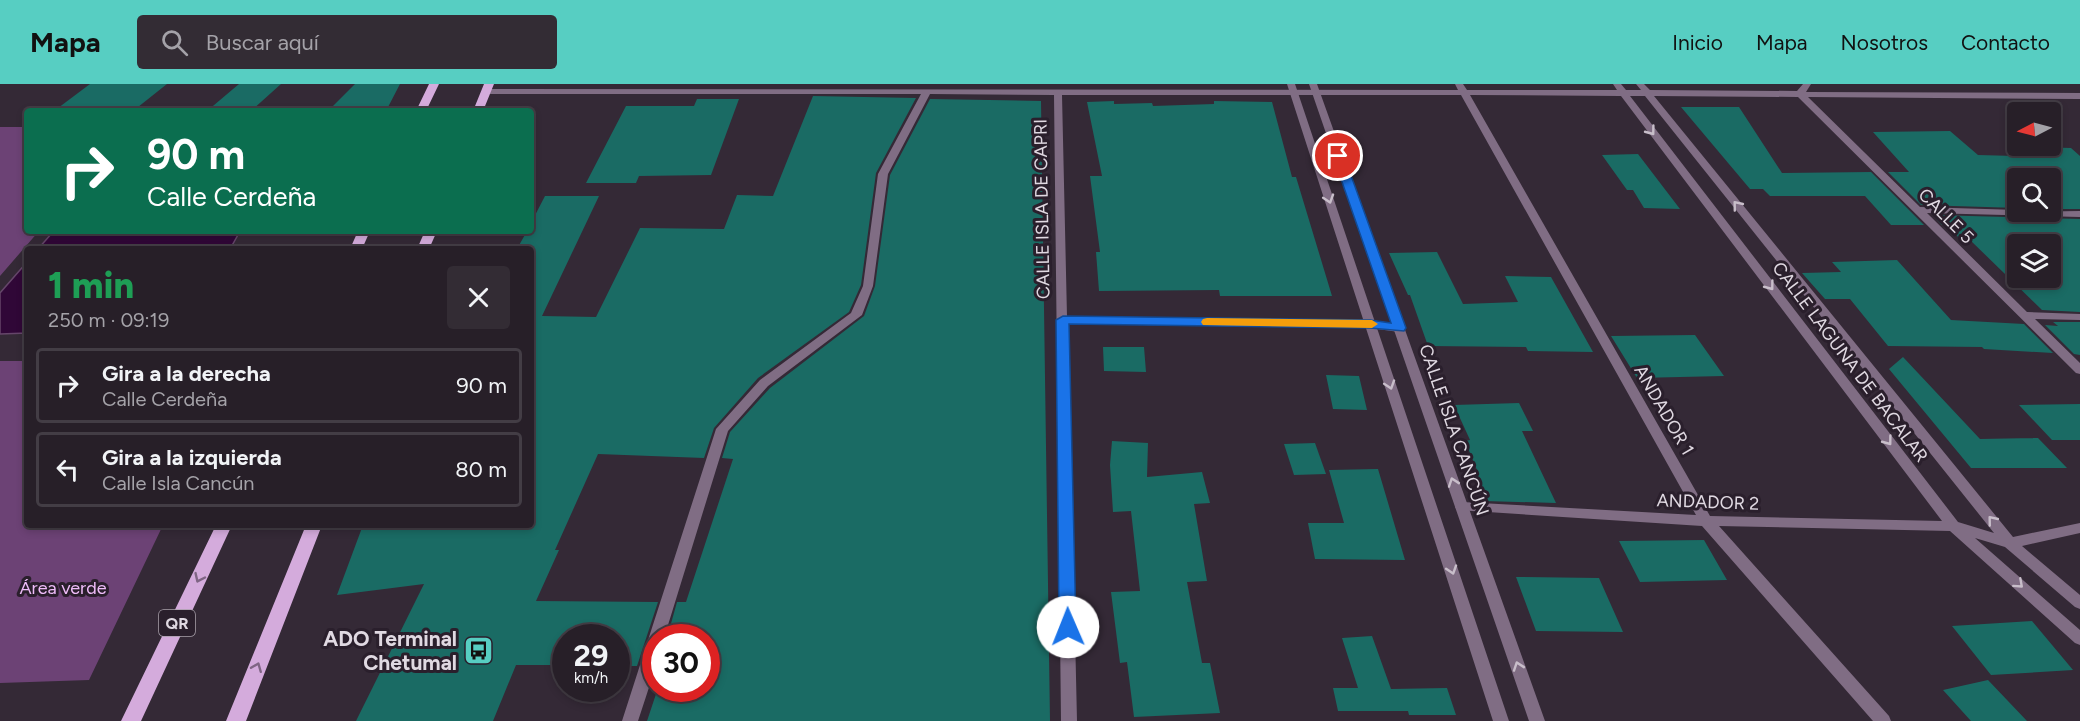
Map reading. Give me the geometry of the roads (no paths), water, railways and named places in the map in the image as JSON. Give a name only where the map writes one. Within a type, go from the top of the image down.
[{"type":"main road","points":[[423,108],[434,84]]},
{"type":"main road","points":[[479,108],[488,88]]},
{"type":"main road","name":"QR","points":[[130,721],[223,528]]},
{"type":"main road","points":[[236,721],[313,528]]},
{"type":"street","points":[[1800,94],[1808,84]]},
{"type":"street","points":[[1986,94],[1991,84]]},
{"type":"street","points":[[488,88],[810,88],[926,93],[1293,88],[1643,88],[1800,94],[2080,96]]},
{"type":"street","points":[[1293,88],[1501,721]]},
{"type":"street","name":"CALLE ISLA CANCÚN","points":[[1314,88],[1538,721]]},
{"type":"street","name":"CALLE LAGUNA DE BACALAR","points":[[1643,88],[2010,543],[2080,603]]},
{"type":"street","name":"ANDADOR 1","points":[[1461,89],[1706,520],[1883,721]]},
{"type":"street","name":"CALLE LAGUNA DE BACALAR","points":[[1620,89],[1953,526],[2080,639]]},
{"type":"street","name":"CALLE ISLA DE CAPRI","points":[[1058,92],[1069,721]]},
{"type":"street","points":[[661,624],[722,429],[764,383],[856,315],[868,286],[883,174],[926,93]]},
{"type":"street","name":"CALLE 5","points":[[1800,94],[2080,370]]},
{"type":"street","points":[[1916,210],[2080,214]]},
{"type":"street","points":[[2023,315],[2080,317]]},
{"type":"street","points":[[1063,320],[1370,324],[1399,328]]},
{"type":"street","name":"ANDADOR 2","points":[[1462,507],[1706,520],[1953,526],[2010,543]]},
{"type":"street","points":[[2010,543],[2080,528]]},
{"type":"street","points":[[630,721],[642,683]]},
{"type":"place","name":"ADO Terminal Chetumal","points":[[478,651]]},
{"type":"park label","name":"Área verde","points":[[63,588]]}]
